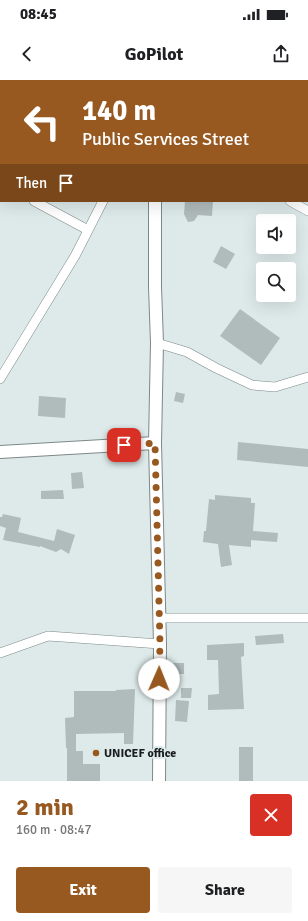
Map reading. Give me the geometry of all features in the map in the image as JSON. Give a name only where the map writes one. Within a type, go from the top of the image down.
[{"type":"street","points":[[36,202],[88,230]]},
{"type":"street","points":[[0,379],[75,256],[102,202]]},
{"type":"street","points":[[155,202],[155,287],[157,343],[155,443],[160,644],[159,781]]},
{"type":"street","points":[[292,202],[308,212]]},
{"type":"street","points":[[157,343],[187,352],[252,385],[275,388],[308,377]]},
{"type":"street","points":[[0,366],[14,358]]},
{"type":"street","points":[[0,452],[155,443]]},
{"type":"street","points":[[159,618],[308,618]]},
{"type":"street","points":[[0,653],[48,636],[160,644]]},
{"type":"building","points":[[185,202],[213,202],[212,216],[198,215],[194,221],[188,222],[184,214]]},
{"type":"building","points":[[221,246],[235,254],[226,269],[213,262]]},
{"type":"building","points":[[240,309],[280,338],[261,365],[220,336]]},
{"type":"building","points":[[176,392],[185,394],[183,403],[174,401]]},
{"type":"building","points":[[39,396],[66,398],[65,418],[38,416]]},
{"type":"building","points":[[238,442],[308,449],[308,467],[237,460]]},
{"type":"building","points":[[82,472],[84,488],[72,489],[71,473]]},
{"type":"building","points":[[63,490],[64,499],[41,499],[41,491]]},
{"type":"building","points":[[215,495],[251,498],[251,503],[255,503],[253,531],[278,533],[277,542],[251,540],[251,547],[229,545],[232,565],[221,567],[218,544],[203,542],[204,531],[206,531],[209,499],[215,500]]},
{"type":"building","points":[[3,514],[21,518],[18,532],[54,541],[57,529],[75,535],[69,554],[61,549],[56,552],[40,546],[3,540],[6,528],[0,526],[0,517],[2,517]]},
{"type":"building","points":[[283,634],[284,643],[256,645],[255,636]]},
{"type":"building","points":[[244,643],[244,656],[241,657],[244,709],[208,710],[208,695],[219,694],[218,660],[207,660],[207,645]]},
{"type":"building","points":[[173,663],[184,663],[184,674],[173,674]]},
{"type":"building","points":[[181,688],[192,688],[191,698],[181,698]]},
{"type":"building","points":[[135,689],[133,744],[124,744],[124,733],[76,734],[76,751],[83,751],[83,764],[100,764],[100,781],[67,781],[65,718],[74,717],[74,691],[116,691]]},
{"type":"building","points":[[176,700],[189,701],[187,722],[175,721]]},
{"type":"building","points":[[239,747],[253,747],[253,781],[239,781]]},
{"type":"place","name":"UNICEF office","points":[[96,753]]},
{"type":"route","points":[[124,445],[155,443],[160,644],[159,679]]}]
